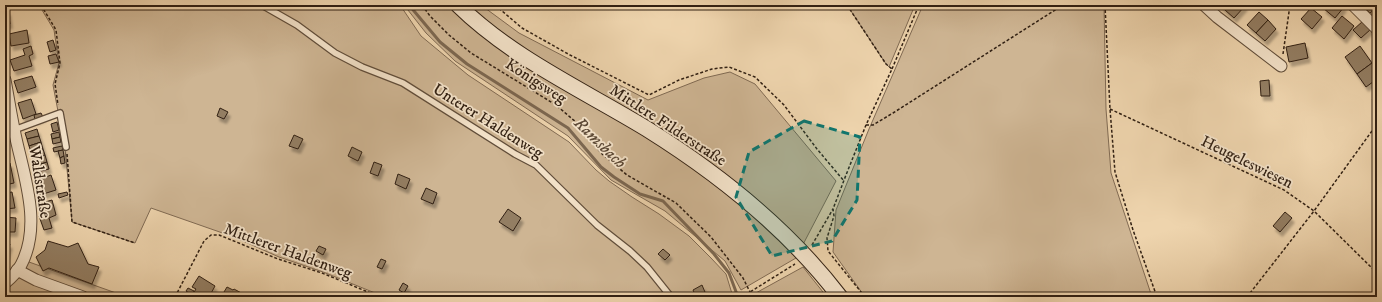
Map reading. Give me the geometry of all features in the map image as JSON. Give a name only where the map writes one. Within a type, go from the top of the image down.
[{"type":"main road","name":"Mittlere Filderstraße","points":[[458,5],[499,40],[533,62],[652,132],[714,175],[779,230],[840,297]]},
{"type":"street","points":[[1204,5],[1217,17],[1279,65]]},
{"type":"street","points":[[1353,5],[1372,23],[1377,30]]},
{"type":"street","name":"Waldstraße","points":[[5,80],[14,130],[26,181],[32,221],[30,238],[24,258],[17,270],[5,283]]},
{"type":"street","points":[[17,270],[36,280],[83,297]]},
{"type":"lane","name":"Unterer Haldenweg","points":[[262,5],[297,26],[335,53],[362,67],[403,83],[502,146],[536,165],[597,225],[630,251],[647,267],[671,297]]},
{"type":"lane","points":[[14,130],[60,113],[66,147]]},
{"type":"path","points":[[41,5],[56,30],[60,63],[55,84],[60,113]]},
{"type":"path","name":"Königsweg","points":[[422,5],[435,21],[470,53],[556,105],[577,123],[601,153],[627,175],[676,203],[711,237],[743,278],[751,297]]},
{"type":"path","points":[[495,5],[522,28],[570,55],[649,95],[679,80],[712,69],[729,67],[755,77],[784,105],[817,150],[844,181]]},
{"type":"path","points":[[847,5],[886,64],[892,69]]},
{"type":"path","points":[[865,297],[828,251],[826,244],[828,231],[834,216],[833,209],[866,125],[919,5]]},
{"type":"path","points":[[866,125],[873,125],[893,113],[1063,5]]},
{"type":"path","points":[[1105,5],[1110,109],[1115,172],[1133,230],[1157,297]]},
{"type":"path","points":[[1279,65],[1282,58],[1290,5]]},
{"type":"path","name":"Heugeleswiesen","points":[[1110,109],[1284,190],[1314,211],[1377,273]]},
{"type":"path","points":[[1247,297],[1314,211],[1377,124]]},
{"type":"path","points":[[66,147],[72,222],[135,243]]},
{"type":"path","name":"Mittlerer Haldenweg","points":[[175,297],[204,240],[211,235],[219,235],[278,259],[322,273],[380,297]]},
{"type":"path","points":[[742,297],[750,292]]},
{"type":"highlighted area","points":[[804,121],[860,137],[857,200],[832,241],[772,256],[736,197],[749,152]]},
{"type":"shaded area","points":[[39,5],[400,5],[421,36],[468,75],[569,142],[609,181],[689,236],[726,274],[733,297],[385,297],[323,272],[279,257],[234,237],[151,208],[135,243],[72,222],[65,148],[53,85],[59,63],[54,30]]},
{"type":"shaded area","points":[[404,5],[481,5],[519,33],[648,100],[704,78],[730,72],[755,84],[836,181],[796,258],[741,290],[725,261],[665,211],[611,180],[568,136],[455,61],[426,33]]},
{"type":"shaded area","points":[[847,5],[915,5],[889,67],[886,64]]},
{"type":"shaded area","points":[[923,5],[1104,5],[1106,109],[1111,173],[1152,297],[865,297],[833,252],[836,210],[869,129]]},
{"type":"shaded area","points":[[29,262],[129,297],[5,297],[5,288]]},
{"type":"shaded area","points":[[803,267],[827,297],[754,297],[754,294]]},
{"type":"building","points":[[1220,5],[1230,5],[1225,10]]},
{"type":"building","points":[[1230,5],[1245,6],[1234,18],[1225,10]]},
{"type":"building","points":[[1326,5],[1341,5],[1344,7],[1335,18],[1323,8]]},
{"type":"building","points":[[1362,5],[1377,5],[1377,7],[1370,13]]},
{"type":"building","points":[[1311,8],[1322,17],[1312,29],[1301,19]]},
{"type":"building","points":[[8,11],[10,24],[5,25],[5,12]]},
{"type":"building","points":[[1259,12],[1268,20],[1256,33],[1247,25]]},
{"type":"building","points":[[1342,16],[1354,26],[1344,39],[1332,28]]},
{"type":"building","points":[[1268,20],[1276,29],[1265,41],[1256,33]]},
{"type":"building","points":[[1363,21],[1371,29],[1361,38],[1353,30]]},
{"type":"building","points":[[27,30],[29,43],[11,46],[9,34]]},
{"type":"building","points":[[53,40],[56,50],[50,52],[47,42]]},
{"type":"building","points":[[1305,43],[1308,58],[1289,62],[1286,47]]},
{"type":"building","points":[[31,46],[33,54],[29,56],[32,66],[14,71],[10,60],[25,55],[23,49]]},
{"type":"building","points":[[1360,46],[1372,63],[1357,74],[1345,57]]},
{"type":"building","points":[[56,54],[59,62],[50,64],[48,56]]},
{"type":"building","points":[[1372,63],[1377,70],[1377,79],[1366,87],[1357,74]]},
{"type":"building","points":[[32,76],[36,87],[18,93],[14,81]]},
{"type":"building","points":[[1269,80],[1270,96],[1261,96],[1260,81]]},
{"type":"building","points":[[1377,94],[1377,105],[1372,99]]},
{"type":"building","points":[[31,99],[36,114],[23,119],[18,103]]},
{"type":"building","points":[[220,108],[228,112],[224,119],[217,116]]},
{"type":"building","points":[[41,113],[43,117],[35,120],[34,115]]},
{"type":"building","points":[[57,122],[59,130],[53,132],[51,124]]},
{"type":"building","points":[[37,129],[39,136],[27,139],[25,133]]},
{"type":"building","points":[[59,132],[60,137],[52,139],[51,134]]},
{"type":"building","points":[[294,135],[303,139],[298,149],[289,146]]},
{"type":"building","points":[[39,136],[41,142],[29,146],[27,139]]},
{"type":"building","points":[[60,137],[61,142],[53,144],[52,139]]},
{"type":"building","points":[[41,142],[43,149],[31,152],[29,146]]},
{"type":"building","points":[[62,146],[63,150],[54,152],[53,148]]},
{"type":"building","points":[[352,147],[362,152],[358,161],[348,156]]},
{"type":"building","points":[[43,149],[45,155],[33,159],[31,152]]},
{"type":"building","points":[[63,150],[64,156],[60,158],[58,151]]},
{"type":"building","points":[[45,155],[47,162],[35,166],[33,159]]},
{"type":"building","points":[[64,156],[65,163],[61,164],[60,158]]},
{"type":"building","points":[[47,162],[49,169],[37,172],[35,166]]},
{"type":"building","points":[[374,162],[382,165],[378,176],[370,173]]},
{"type":"building","points":[[10,163],[14,183],[5,185],[5,164]]},
{"type":"building","points":[[398,174],[410,179],[406,189],[395,184]]},
{"type":"building","points":[[51,175],[56,190],[40,195],[35,181]]},
{"type":"building","points":[[426,188],[437,193],[433,204],[421,199]]},
{"type":"building","points":[[12,192],[15,208],[5,209],[5,193]]},
{"type":"building","points":[[67,192],[68,195],[59,198],[58,194]]},
{"type":"building","points":[[52,200],[56,215],[49,218],[52,228],[44,230],[39,216],[42,215],[38,204]]},
{"type":"building","points":[[508,209],[521,218],[513,231],[499,222]]},
{"type":"building","points":[[1285,212],[1292,218],[1280,232],[1273,226]]},
{"type":"building","points":[[5,217],[16,218],[15,232],[5,232]]},
{"type":"building","points":[[48,241],[68,247],[78,243],[88,264],[99,267],[92,284],[49,268],[43,271],[36,257],[45,250]]},
{"type":"building","points":[[5,243],[10,244],[6,257],[5,256]]},
{"type":"building","points":[[319,246],[326,249],[323,255],[316,251]]},
{"type":"building","points":[[663,249],[670,255],[665,260],[658,254]]},
{"type":"building","points":[[381,259],[386,261],[382,269],[377,267]]},
{"type":"building","points":[[199,276],[215,286],[209,297],[201,297],[194,292],[196,289],[192,287]]},
{"type":"building","points":[[403,283],[408,286],[404,293],[399,290]]},
{"type":"building","points":[[702,285],[707,297],[696,297],[693,290]]},
{"type":"building","points":[[227,287],[245,295],[243,297],[221,297]]},
{"type":"building","points":[[188,288],[194,291],[192,295],[186,291]]},
{"type":"waterway","name":"Ramsbach","points":[[409,5],[440,42],[467,64],[568,128],[601,167],[614,177],[640,194],[663,201],[714,254],[729,273],[738,297]]}]
